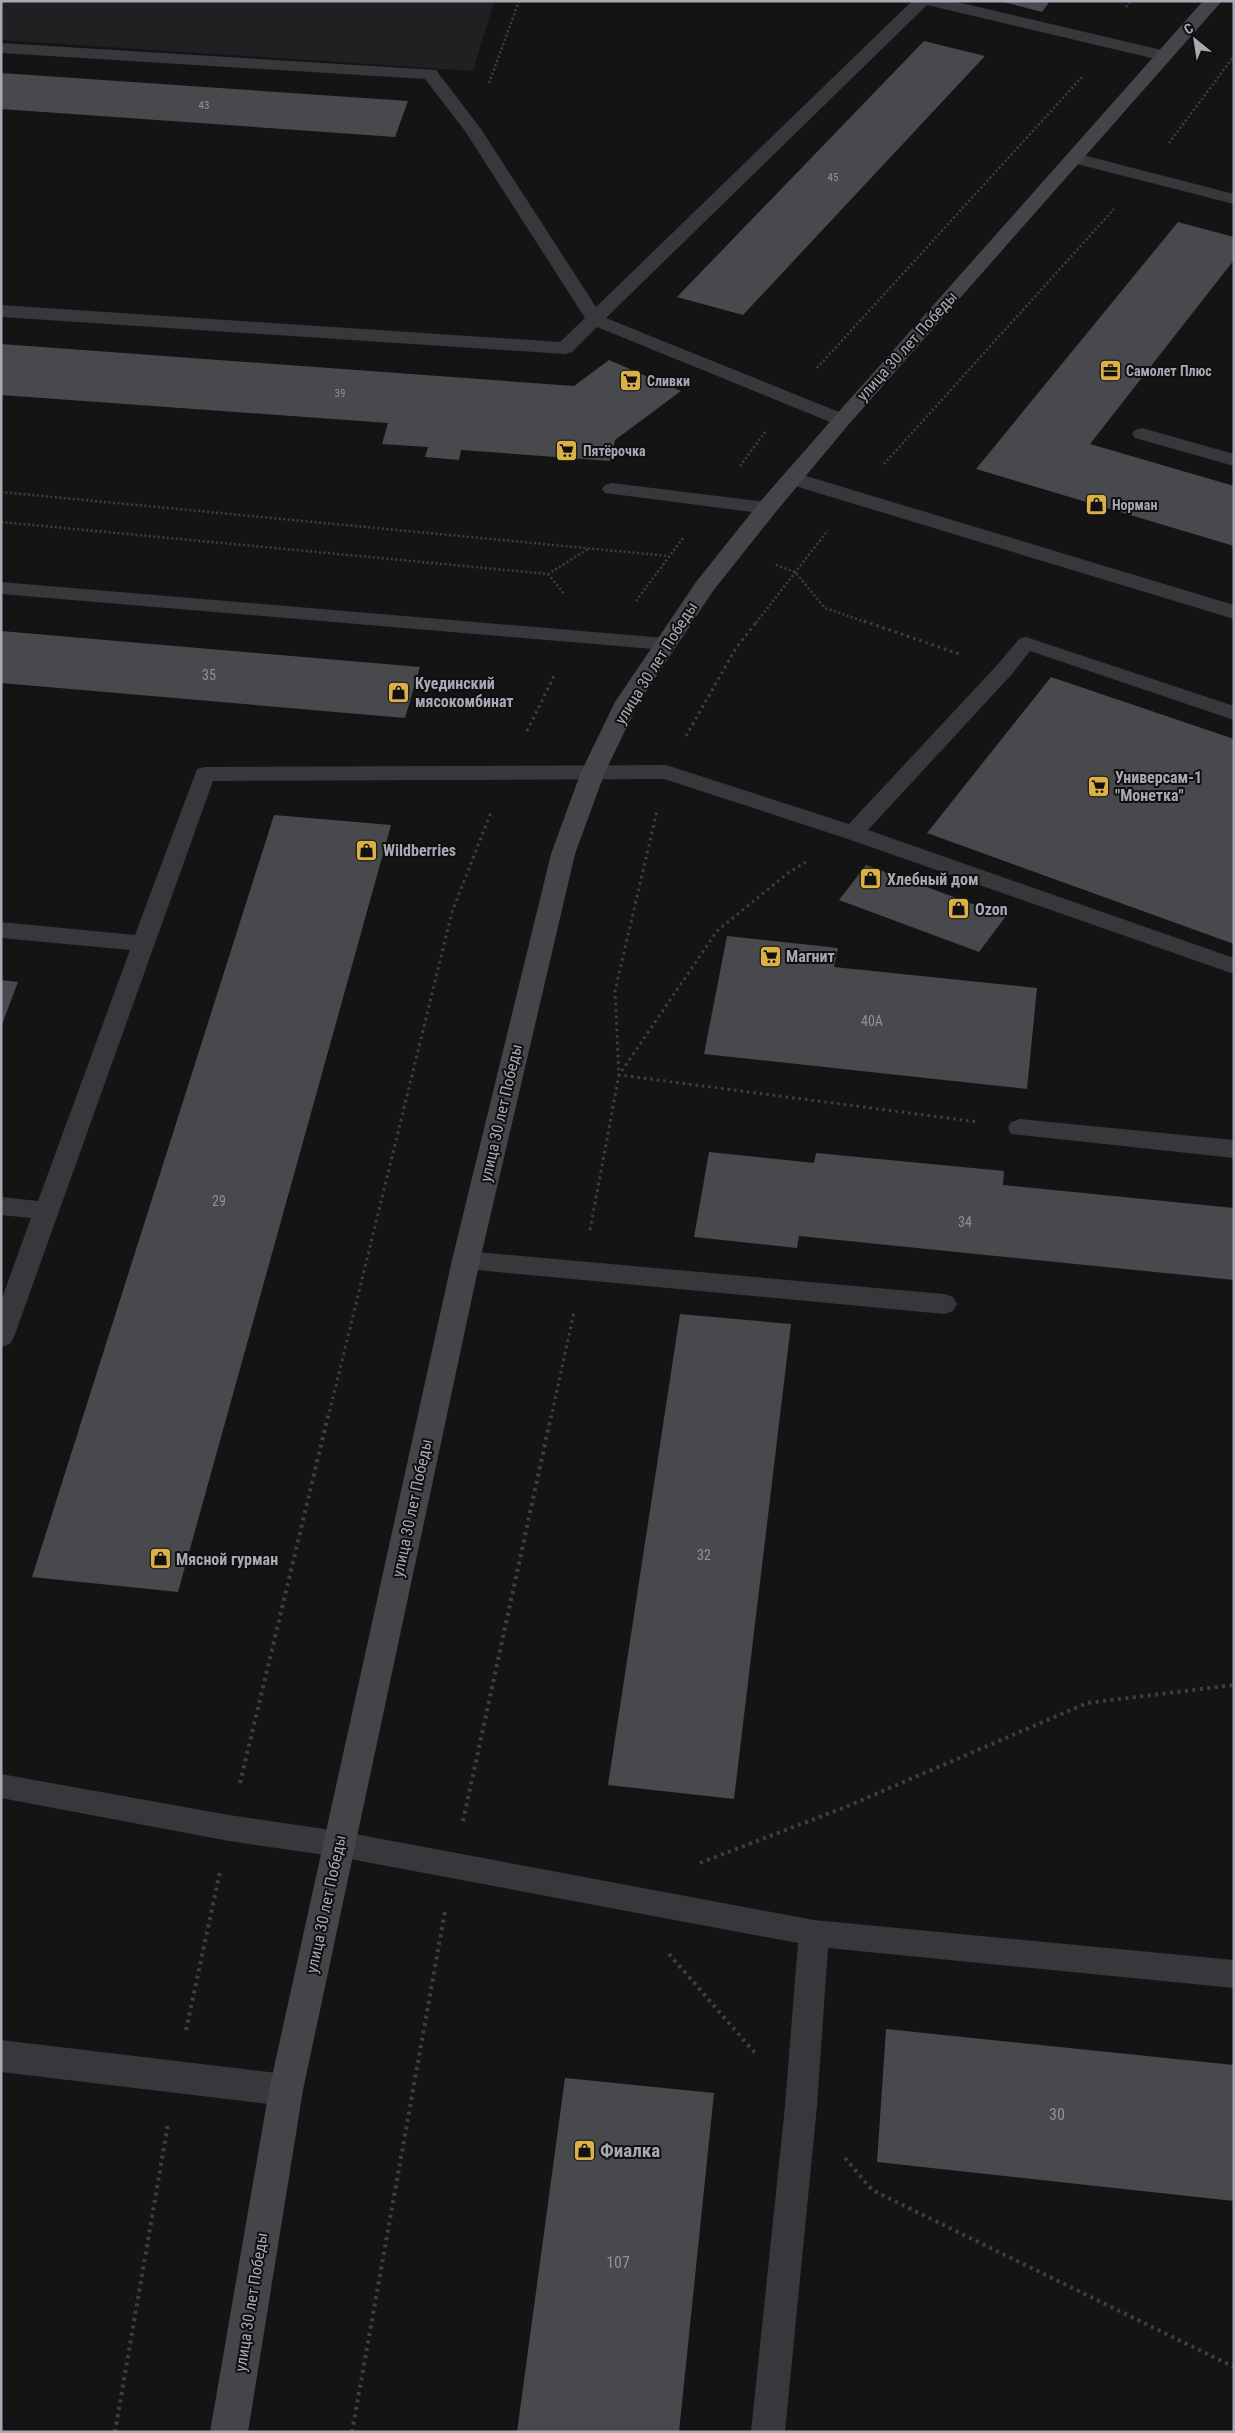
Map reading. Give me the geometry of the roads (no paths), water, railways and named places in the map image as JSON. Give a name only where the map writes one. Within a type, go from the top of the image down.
[{"type":"main road","name":"улица 30 лет Победы","points":[[229,2432],[286,2090],[466,1260],[562,854],[593,772],[627,702],[665,644],[704,587],[767,508],[842,420],[1213,1]]},
{"type":"street","points":[[794,478],[1234,612]]},
{"type":"street","points":[[1,2056],[286,2090]]},
{"type":"lane","points":[[1,311],[565,348],[922,1]]},
{"type":"lane","points":[[931,1],[1164,56]]},
{"type":"lane","points":[[1,48],[430,74],[472,129],[594,320],[842,420]]},
{"type":"lane","points":[[1075,158],[1234,199]]},
{"type":"lane","points":[[1142,434],[1234,460]]},
{"type":"lane","points":[[612,489],[767,508]]},
{"type":"lane","points":[[1,588],[665,644]]},
{"type":"lane","points":[[854,833],[1005,669],[1026,643],[1234,713]]},
{"type":"lane","points":[[1,1337],[205,774],[507,770],[666,772],[854,833],[1234,966]]},
{"type":"lane","points":[[1,930],[143,943]]},
{"type":"lane","points":[[1020,1128],[1234,1149]]},
{"type":"lane","points":[[1,1206],[46,1211]]},
{"type":"lane","points":[[466,1260],[583,1269],[944,1304]]},
{"type":"lane","points":[[1,1786],[229,1828],[340,1844],[814,1933],[1234,1974]]},
{"type":"lane","points":[[768,2432],[801,2106],[814,1933]]},
{"type":"place","name":"Самолет Плюс","points":[[1110,371]]},
{"type":"place","name":"Сливки","points":[[631,381]]},
{"type":"place","name":"Пятёрочка","points":[[567,451]]},
{"type":"place","name":"Норман","points":[[1096,505]]},
{"type":"place","name":"Куединский мясокомбинат","points":[[399,692]]},
{"type":"place","name":"Универсам-1 \"Монетка\"","points":[[1099,786]]},
{"type":"place","name":"Wildberries","points":[[367,850]]},
{"type":"place","name":"Хлебный дом","points":[[871,879]]},
{"type":"place","name":"Ozon","points":[[959,909]]},
{"type":"place","name":"Магнит","points":[[770,956]]},
{"type":"place","name":"Мясной гурман","points":[[160,1559]]},
{"type":"place","name":"Фиалка","points":[[584,2150]]}]
